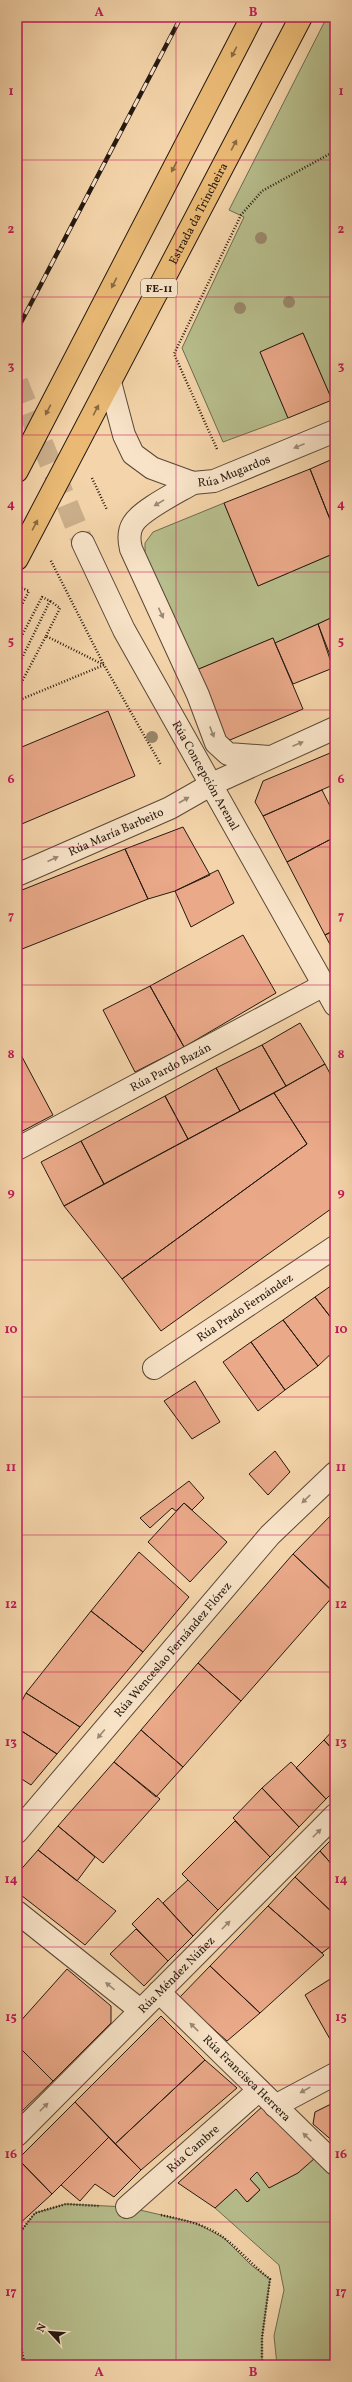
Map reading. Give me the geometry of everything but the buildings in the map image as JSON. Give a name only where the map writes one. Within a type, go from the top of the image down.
[{"type":"highway","points":[[17,471],[252,17]]},
{"type":"highway","name":"Estrada da Trincheira","points":[[17,559],[301,17]]},
{"type":"street","name":"Rúa Mugardos","points":[[110,382],[124,435],[133,454],[152,468],[192,483],[214,480],[335,431]]},
{"type":"street","points":[[192,483],[152,508],[133,524],[129,539],[131,549],[198,695],[216,743],[228,754],[269,757]]},
{"type":"street","name":"Rúa Concepción Arenal","points":[[83,543],[124,630],[335,1005]]},
{"type":"street","name":"Rúa María Barbeito","points":[[17,875],[170,808],[212,784],[335,728]]},
{"type":"street","name":"Rúa Pardo Bazán","points":[[17,1149],[324,985]]},
{"type":"street","name":"Rúa Prado Fernández","points":[[154,1368],[335,1247]]},
{"type":"street","name":"Rúa Wenceslao Fernández Flórez","points":[[17,1832],[270,1535],[335,1473]]},
{"type":"street","name":"Rúa Méndez Núñez","points":[[17,2135],[335,1815]]},
{"type":"street","points":[[17,1912],[140,2010]]},
{"type":"street","name":"Rúa Francisca Herrera","points":[[159,1992],[335,2164]]},
{"type":"street","points":[[275,2106],[335,2074]]},
{"type":"street","name":"Rúa Cambre","points":[[127,2206],[259,2090]]},
{"type":"path","points":[[229,474],[174,354],[240,215],[262,191],[335,151]]},
{"type":"path","points":[[48,555],[104,665],[161,765]]},
{"type":"path","points":[[17,614],[29,591]]},
{"type":"path","points":[[17,645],[42,597],[60,608],[17,691]]},
{"type":"path","points":[[17,668],[50,601]]},
{"type":"path","points":[[46,636],[104,665]]},
{"type":"path","points":[[17,701],[104,665]]},
{"type":"path","points":[[17,2236],[35,2213],[66,2204],[127,2206],[196,2223],[224,2238],[251,2265],[270,2279],[262,2338],[262,2365]]},
{"type":"path","points":[[17,2332],[25,2365]]},
{"type":"green space","points":[[327,17],[335,17],[335,398],[332,400],[303,333],[260,352],[288,418],[223,442],[182,348],[244,217],[229,210]]},
{"type":"green space","points":[[224,503],[258,586],[335,553],[335,616],[275,643],[273,638],[194,671],[145,554],[145,543],[153,532]]},
{"type":"green space","points":[[315,2158],[335,2178],[335,2365],[277,2365],[274,2336],[284,2290],[279,2265],[215,2208],[236,2189],[248,2202],[260,2190],[250,2179],[257,2172]]},
{"type":"green space","points":[[66,2204],[127,2207],[196,2223],[224,2238],[251,2265],[270,2279],[262,2338],[262,2365],[17,2365],[17,2236],[35,2213]]},
{"type":"tunnel","points":[[17,382],[83,543]]},
{"type":"railway","points":[[17,330],[181,17]]}]
